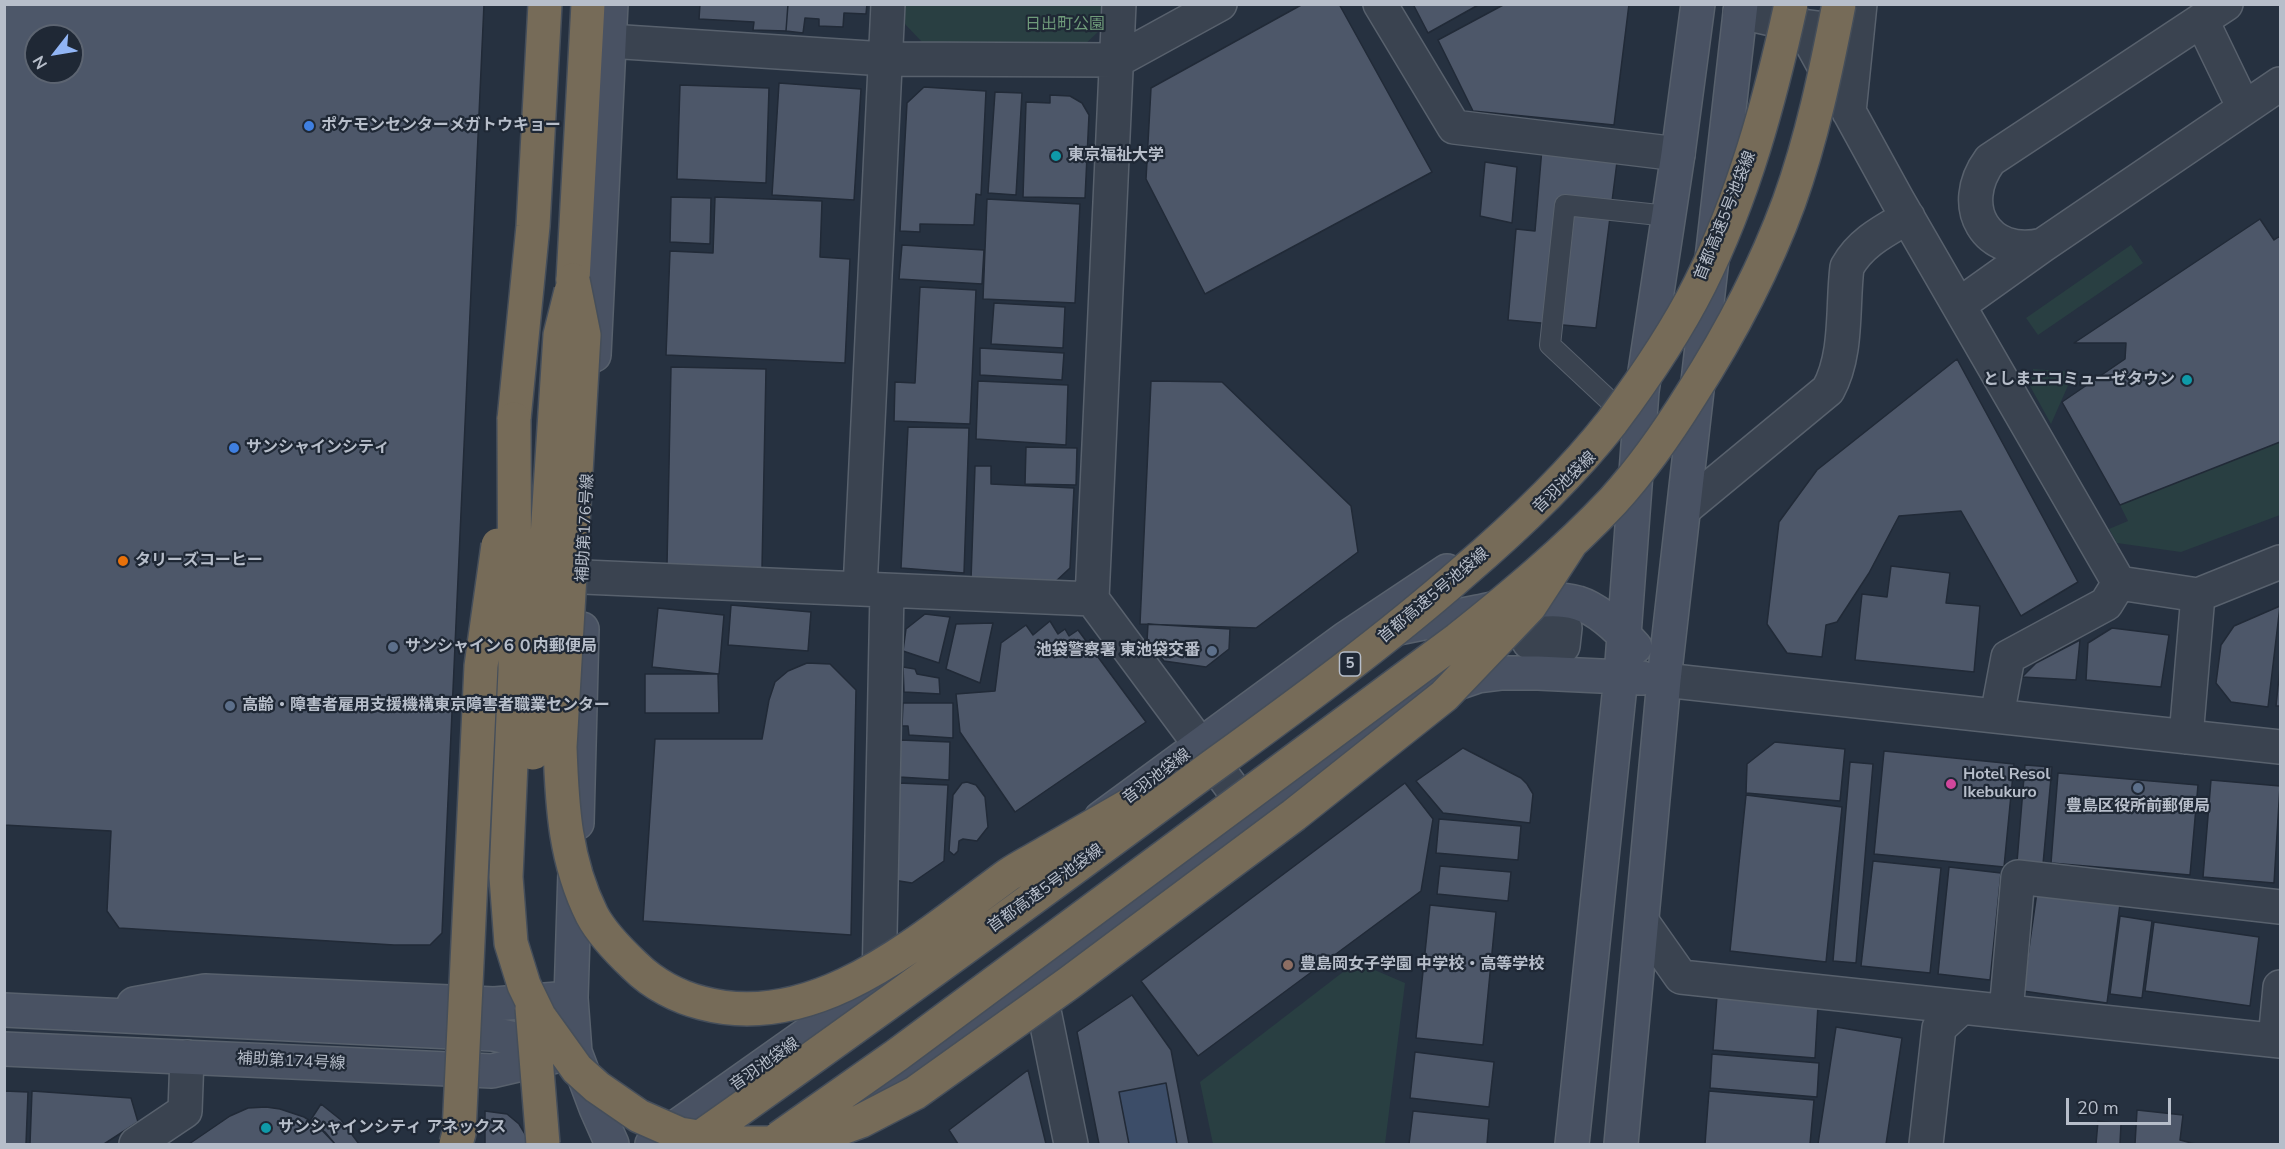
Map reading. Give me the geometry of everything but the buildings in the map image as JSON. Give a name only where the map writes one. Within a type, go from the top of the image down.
[{"type":"highway","points":[[456,1144],[459,1133],[465,1032],[482,666],[514,419],[533,226],[545,4]]},
{"type":"highway","points":[[543,1144],[526,952],[529,822],[560,335],[573,280],[588,4]]},
{"type":"highway","points":[[769,1144],[897,1055],[1458,639],[1515,594],[1571,543],[1614,499],[1650,454],[1713,362],[1766,258],[1789,202],[1808,141],[1839,4]]},
{"type":"highway","name":"首都高速5号池袋線","points":[[691,1144],[869,1019],[1266,727],[1428,603],[1534,509],[1578,463],[1613,420],[1673,332],[1699,286],[1722,235],[1748,166],[1777,67],[1797,15]]},
{"type":"highway","points":[[573,280],[584,335],[560,747],[562,810],[571,862],[592,916],[614,946],[644,975],[683,998],[713,1006],[746,1010],[773,1008],[809,999],[847,983],[897,955],[949,920],[1010,874],[1266,727]]},
{"type":"highway","points":[[514,419],[515,670],[506,877],[511,943],[524,984],[538,1016],[571,1062],[597,1088],[639,1116],[680,1134],[733,1143],[772,1143],[823,1135],[861,1121],[915,1093],[1069,983],[1294,815],[1444,696],[1530,606],[1571,543]]},
{"type":"main road","name":"補助第176号線","points":[[575,1052],[572,998],[584,578],[611,4]]},
{"type":"main road","name":"音羽池袋線","points":[[1572,1144],[1621,676],[1633,403],[1668,216],[1698,4]]},
{"type":"main road","points":[[1621,1144],[1664,680],[1741,8]]},
{"type":"main road","name":"音羽池袋線","points":[[652,1144],[879,984],[1345,639],[1547,505],[1609,440],[1633,403]]},
{"type":"main road","points":[[1345,639],[1516,604],[1550,600],[1578,603],[1597,613],[1624,634],[1664,680]]},
{"type":"main road","points":[[806,1144],[1038,981],[1376,729],[1443,688],[1478,676],[1502,673],[1621,676],[1664,680]]},
{"type":"main road","points":[[82,1014],[204,991],[494,1004],[572,998]]},
{"type":"main road","points":[[4,1010],[493,1034],[575,1052],[612,1144]]},
{"type":"main road","name":"補助第174号線","points":[[4,1049],[492,1071],[575,1052]]},
{"type":"street","points":[[879,984],[874,590],[888,4]]},
{"type":"street","points":[[1119,4],[1092,598],[1255,819]]},
{"type":"street","points":[[609,41],[885,59],[1118,60],[1220,4]]},
{"type":"street","points":[[1380,4],[1454,127],[1678,154]]},
{"type":"street","points":[[1741,8],[1859,19],[1849,112]]},
{"type":"street","points":[[2043,245],[2029,249],[2006,244],[1994,237],[1982,225],[1974,202],[1975,190],[1990,160],[2214,13],[2244,108]]},
{"type":"street","points":[[1797,15],[1908,217],[2119,583]]},
{"type":"street","points":[[1959,305],[2280,84]]},
{"type":"street","points":[[1684,509],[1828,390],[1840,360],[1847,267],[1853,256],[1866,242],[1908,217]]},
{"type":"street","points":[[2119,583],[2198,595],[2280,562]]},
{"type":"street","points":[[584,578],[1092,598]]},
{"type":"street","points":[[1997,716],[2008,657],[2106,604],[2119,583]]},
{"type":"street","points":[[2186,737],[2198,595]]},
{"type":"street","points":[[1664,680],[2280,747]]},
{"type":"street","points":[[2006,1012],[2018,877],[2280,907]]},
{"type":"street","points":[[1643,923],[1681,977],[2278,1040],[2280,987]]},
{"type":"street","points":[[1038,981],[1071,1144]]},
{"type":"street","points":[[1926,1144],[1939,1028],[1962,1007]]},
{"type":"street","points":[[136,1144],[185,1111],[187,1057]]},
{"type":"lane","points":[[1633,403],[1550,345],[1565,205],[1668,216]]},
{"type":"lane","points":[[471,848],[475,768]]},
{"type":"green space","name":"日出町公園","points":[[905,5],[1101,5],[1100,30],[1081,48],[922,42],[904,23]]},
{"type":"green space","points":[[2131,245],[2143,263],[2038,335],[2026,318]]},
{"type":"green space","points":[[2033,369],[2074,372],[2051,424],[2030,386]]},
{"type":"green space","points":[[2280,442],[2280,515],[2181,552],[2117,543],[2109,529],[2128,521],[2120,505]]},
{"type":"green space","points":[[1356,962],[1405,983],[1385,1144],[1213,1144],[1200,1082]]},
{"type":"water","points":[[1166,1083],[1177,1144],[1129,1144],[1119,1092]]},
{"type":"place","name":"ポケモンセンターメガトウキョー","points":[[309,126]]},
{"type":"place","name":"東京福祉大学","points":[[1056,156]]},
{"type":"place","name":"としまエコミューゼタウン","points":[[2187,380]]},
{"type":"place","name":"サンシャインシティ","points":[[234,448]]},
{"type":"place","name":"タリーズコーヒー","points":[[123,561]]},
{"type":"place","name":"サンシャイン６０内郵便局","points":[[393,647]]},
{"type":"place","name":"池袋警察署 東池袋交番","points":[[1212,651]]},
{"type":"place","name":"高齢・障害者雇用支援機構東京障害者職業センター","points":[[230,706]]},
{"type":"place","name":"Hotel Resol Ikebukuro","points":[[1951,784]]},
{"type":"place","name":"豊島区役所前郵便局","points":[[2138,788]]},
{"type":"place","name":"豊島岡女子学園 中学校・高等学校","points":[[1288,965]]},
{"type":"place","name":"サンシャインシティ アネックス","points":[[266,1128]]}]
